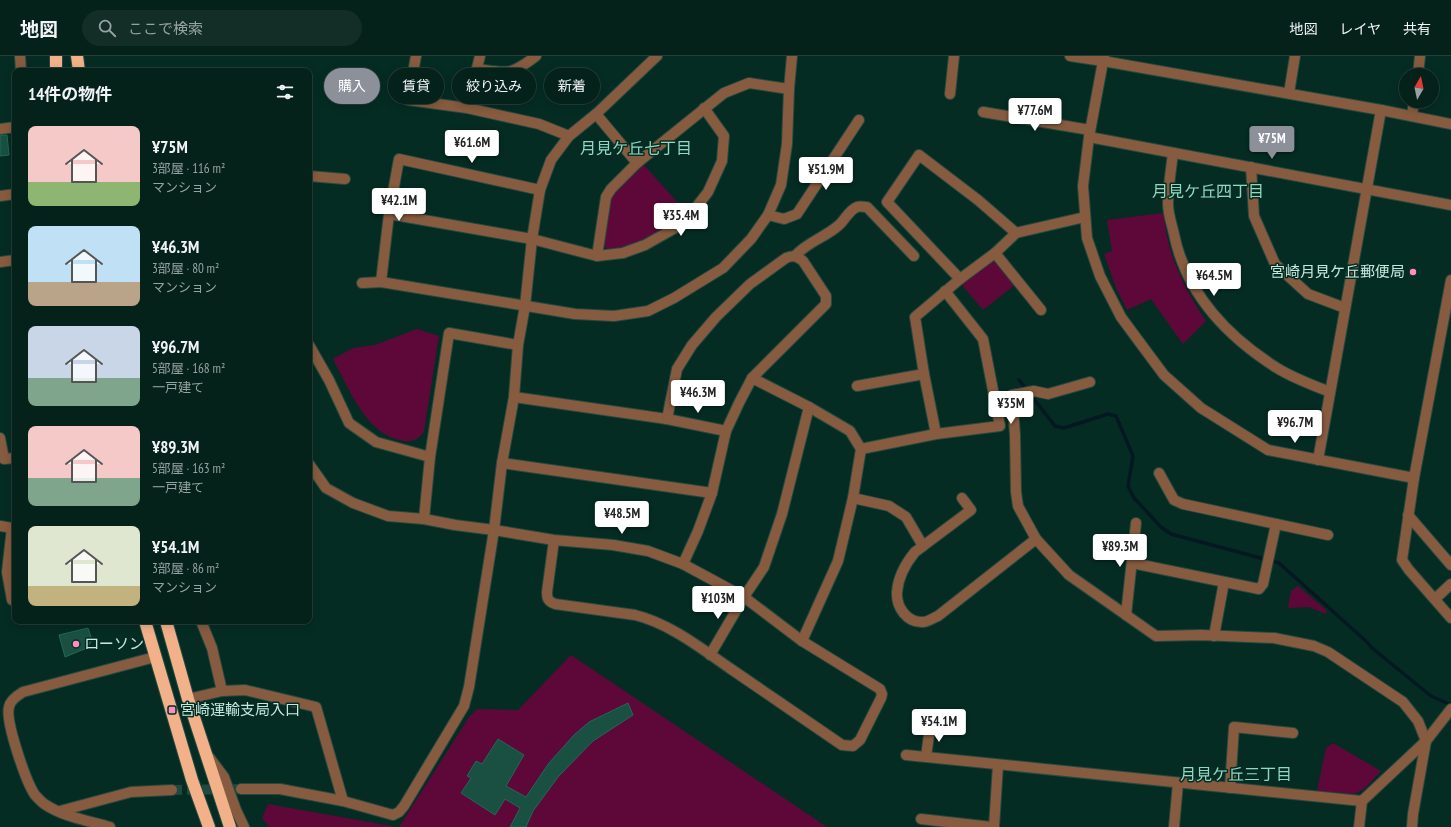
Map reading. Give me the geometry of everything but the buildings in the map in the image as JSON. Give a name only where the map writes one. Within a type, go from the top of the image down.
[{"type":"highway","points":[[56,56],[56,68]]},
{"type":"highway","points":[[78,56],[79,68]]},
{"type":"highway","points":[[146,624],[192,780],[209,827]]},
{"type":"highway","points":[[167,624],[188,699],[230,827]]},
{"type":"street","points":[[20,56],[21,68]]},
{"type":"street","points":[[416,56],[408,100],[467,108],[539,124],[569,136]]},
{"type":"street","points":[[477,68],[480,56]]},
{"type":"street","points":[[520,68],[536,56]]},
{"type":"street","points":[[242,789],[280,789],[343,802],[392,815],[399,812],[404,806],[464,706],[469,687],[494,530],[502,463],[514,397],[518,345],[525,306],[532,239],[540,190],[551,160],[569,136],[596,114],[657,56]]},
{"type":"street","points":[[362,283],[381,282],[575,314],[614,316],[648,311],[674,298],[723,268],[751,239],[768,215],[781,185],[786,144],[792,56]]},
{"type":"street","points":[[950,94],[954,56]]},
{"type":"street","points":[[1070,56],[1104,58],[1412,115],[1451,124]]},
{"type":"street","points":[[1289,93],[1295,56]]},
{"type":"street","points":[[1419,68],[1420,56]]},
{"type":"street","points":[[1104,58],[1090,134],[1083,186],[1087,238],[1100,276],[1121,317],[1164,375],[1201,408],[1268,450],[1414,478]]},
{"type":"street","points":[[597,256],[606,197],[611,188],[637,163],[724,92],[749,84],[789,89]]},
{"type":"street","points":[[467,108],[468,104]]},
{"type":"street","points":[[388,214],[532,239],[597,256],[623,253],[645,245],[684,223],[708,192],[722,161],[724,136],[704,108]]},
{"type":"street","points":[[1412,115],[1413,108]]},
{"type":"street","points":[[1318,460],[1382,110]]},
{"type":"street","points":[[983,112],[1173,153],[1451,205]]},
{"type":"street","points":[[596,114],[637,163]]},
{"type":"street","points":[[768,215],[784,219],[797,214],[859,120]]},
{"type":"street","points":[[0,129],[12,127]]},
{"type":"street","points":[[1173,153],[1169,180],[1168,206],[1177,251],[1197,293],[1222,325],[1250,349],[1278,369],[1330,392]]},
{"type":"street","points":[[960,279],[887,202],[919,155],[978,200],[1016,233]]},
{"type":"street","points":[[381,282],[388,214],[399,159],[540,190]]},
{"type":"street","points":[[1251,167],[1254,216],[1275,264],[1308,294],[1345,308]]},
{"type":"street","points":[[312,176],[345,179]]},
{"type":"street","points":[[0,196],[12,194]]},
{"type":"street","points":[[795,256],[801,249],[828,234],[840,224],[850,212],[858,207],[867,207],[914,256]]},
{"type":"street","points":[[936,434],[924,374],[915,317],[960,279],[995,253],[1016,233],[1085,216]]},
{"type":"street","points":[[995,253],[1041,310]]},
{"type":"street","points":[[667,419],[677,369],[692,345],[716,317],[750,284],[786,258],[792,255],[803,261],[824,292],[826,296],[826,304],[752,378],[726,431],[712,493],[698,531],[683,564]]},
{"type":"street","points":[[0,262],[12,260]]},
{"type":"street","points":[[1451,280],[1414,478],[1402,560],[1408,570],[1451,618]]},
{"type":"street","points":[[861,449],[936,434],[1000,426],[983,339],[945,291]]},
{"type":"street","points":[[424,519],[430,457],[449,334],[518,345]]},
{"type":"street","points":[[312,350],[329,380],[349,423],[376,442],[430,457]]},
{"type":"street","points":[[857,386],[924,374]]},
{"type":"street","points":[[752,378],[809,407],[850,431],[861,449],[853,498],[838,561],[802,641]]},
{"type":"street","points":[[1090,382],[1048,394],[1034,391],[1012,395],[1015,435],[1016,492],[1018,506],[1036,539],[1069,575],[1156,636],[1274,638],[1314,646],[1328,652],[1403,702],[1418,721],[1426,741],[1412,827]]},
{"type":"street","points":[[514,397],[667,419],[726,431]]},
{"type":"street","points":[[710,655],[744,596],[764,567],[776,536],[809,407]]},
{"type":"street","points":[[0,438],[4,459],[12,458]]},
{"type":"street","points":[[502,463],[712,493]]},
{"type":"street","points":[[312,468],[326,488],[353,502],[388,516],[424,519],[554,540],[613,545],[648,551],[683,564],[744,596],[802,641],[878,687],[882,691],[881,698],[860,740],[853,746],[842,746],[710,655],[669,629],[646,617],[554,604],[549,601],[547,598],[547,592],[554,540]]},
{"type":"street","points":[[1159,473],[1174,500],[1182,504],[1328,535]]},
{"type":"street","points":[[853,498],[888,506],[906,517],[923,546]]},
{"type":"street","points":[[962,498],[971,510],[914,552],[909,559],[898,586],[897,597],[902,610],[910,619],[923,622],[938,616],[1036,539]]},
{"type":"street","points":[[1408,515],[1451,565]]},
{"type":"street","points":[[1126,616],[1136,523]]},
{"type":"street","points":[[1132,563],[1259,589],[1263,584],[1276,524]]},
{"type":"street","points":[[0,526],[12,528]]},
{"type":"street","points":[[12,541],[7,572],[12,600]]},
{"type":"street","points":[[1214,636],[1224,582]]},
{"type":"street","points":[[1435,599],[1451,584]]},
{"type":"street","points":[[202,624],[212,648],[222,691]]},
{"type":"street","points":[[110,827],[60,811],[46,805],[35,795],[26,776],[4,705],[23,692],[155,657]]},
{"type":"street","points":[[188,699],[222,691],[245,690],[316,707],[343,802]]},
{"type":"street","points":[[1359,827],[1362,801],[1426,741],[1450,710]]},
{"type":"street","points":[[926,757],[930,727]]},
{"type":"street","points":[[1230,788],[1234,728],[1293,733]]},
{"type":"street","points":[[205,752],[224,777],[244,827]]},
{"type":"street","points":[[906,755],[1362,801]]},
{"type":"street","points":[[921,819],[952,825],[993,827],[998,765]]},
{"type":"street","points":[[1174,827],[1178,783]]},
{"type":"street","points":[[60,811],[131,792],[172,790]]},
{"type":"shaded area","points":[[643,164],[686,212],[669,225],[640,241],[608,250],[603,245],[610,199],[616,189]]},
{"type":"shaded area","points":[[1163,213],[1168,241],[1179,273],[1206,321],[1183,344],[1151,299],[1127,310],[1116,288],[1104,254],[1112,251],[1107,220]]},
{"type":"shaded area","points":[[992,260],[999,262],[1016,284],[983,310],[962,285],[964,281]]},
{"type":"shaded area","points":[[417,329],[439,336],[424,431],[416,439],[404,441],[391,437],[379,430],[369,421],[352,396],[333,359],[353,348],[375,345]]},
{"type":"shaded area","points":[[1298,586],[1326,610],[1326,614],[1309,607],[1288,608],[1291,591]]},
{"type":"shaded area","points":[[571,655],[827,827],[399,827],[469,717],[477,709],[518,710]]},
{"type":"shaded area","points":[[1333,743],[1381,771],[1364,789],[1354,794],[1317,791],[1326,748]]},
{"type":"shaded area","points":[[268,804],[397,827],[269,827],[262,818]]},
{"type":"waterway","points":[[1019,380],[1055,426],[1064,428],[1108,414],[1116,416],[1133,456],[1128,486],[1134,498],[1161,527],[1171,534],[1279,563],[1372,648],[1431,696],[1451,705]]},
{"type":"tunnel","points":[[172,790],[241,789]]},
{"type":"place","name":"宮崎月見ケ丘郵便局","points":[[1413,272]]},
{"type":"place","name":"ローソン","points":[[76,644]]},
{"type":"place","name":"宮崎運輸支局入口","points":[[172,710]]},
{"type":"district","name":"月見ケ丘七丁目","points":[[636,148]]},
{"type":"district","name":"月見ケ丘四丁目","points":[[1208,191]]},
{"type":"district","name":"月見ケ丘三丁目","points":[[1236,774]]}]
